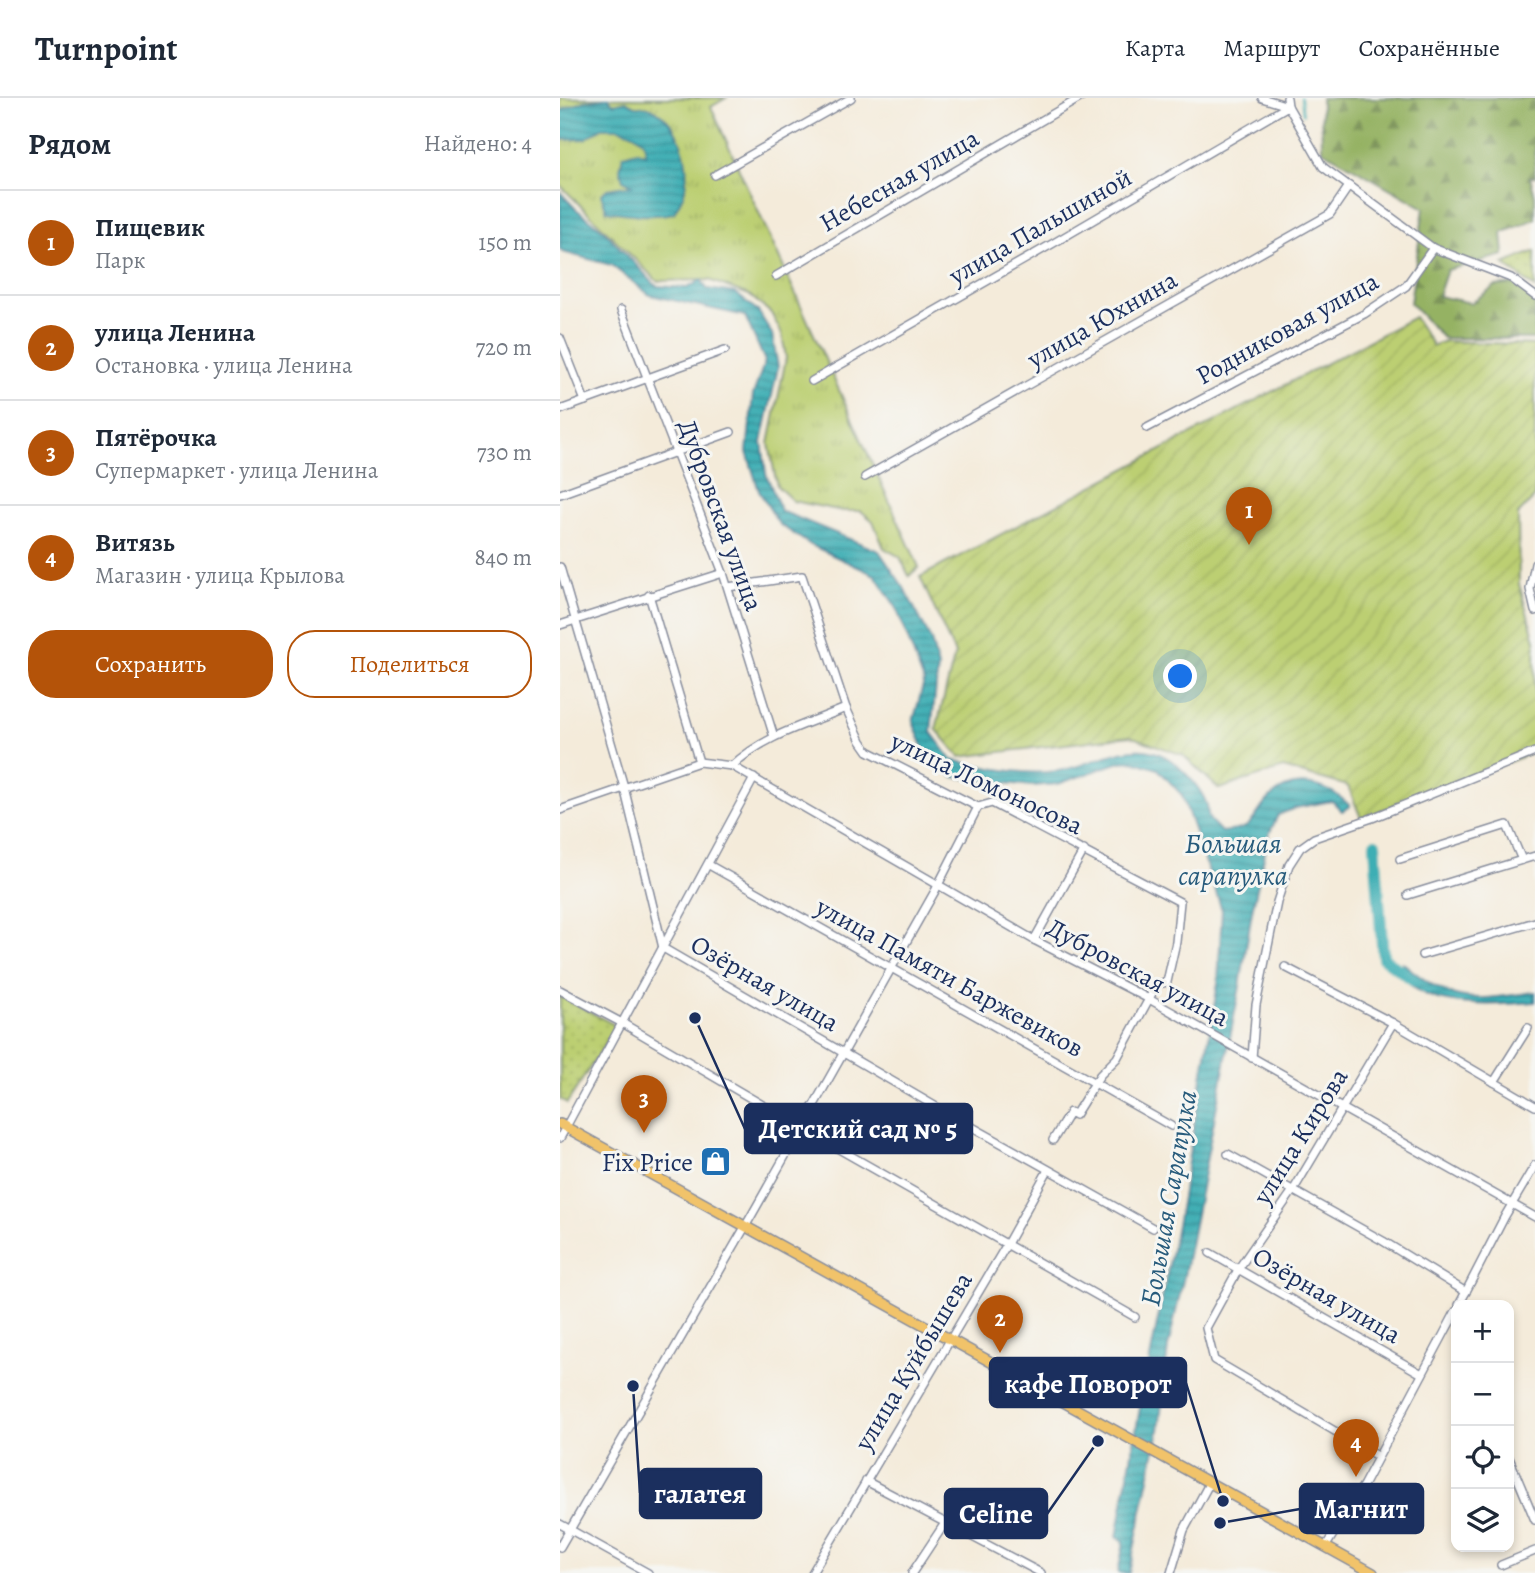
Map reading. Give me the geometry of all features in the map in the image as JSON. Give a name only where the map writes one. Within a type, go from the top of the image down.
[{"type":"main road","points":[[563,1125],[1373,1573]]},
{"type":"street","points":[[715,175],[851,98]]},
{"type":"street","name":"Небесная улица","points":[[776,276],[1080,98]]},
{"type":"street","points":[[1262,98],[1287,102],[1324,167],[1433,248],[1511,278],[1535,296]]},
{"type":"street","name":"улица Пальшиной","points":[[812,381],[1052,244],[1287,102]]},
{"type":"street","name":"улица Юхнина","points":[[865,477],[1330,214],[1349,186]]},
{"type":"street","name":"Родниковая улица","points":[[1147,428],[1364,314],[1406,286],[1433,248]]},
{"type":"street","name":"Дубровская улица","points":[[621,310],[723,573],[774,737]]},
{"type":"street","points":[[560,338],[585,401]]},
{"type":"street","points":[[560,410],[725,351]]},
{"type":"street","points":[[560,494],[732,432]]},
{"type":"street","points":[[1535,564],[1531,589],[1535,611]]},
{"type":"street","name":"Озёрная улица","points":[[560,568],[624,787],[663,948],[1153,1228]]},
{"type":"street","points":[[560,625],[723,573]]},
{"type":"street","name":"улица Ломоносова","points":[[728,587],[802,576],[846,708],[868,751],[978,807],[992,803],[1180,902],[1176,942],[1167,982],[1157,984],[1149,999]]},
{"type":"street","points":[[560,810],[699,762],[649,595]]},
{"type":"street","points":[[732,766],[744,753],[774,737],[846,708]]},
{"type":"street","points":[[1248,1056],[1277,902],[1289,865],[1300,848],[1314,838],[1373,818],[1535,752]]},
{"type":"street","name":"Дубровская улица","points":[[699,762],[732,766],[1034,940],[1149,999],[1535,1217]]},
{"type":"street","points":[[560,1138],[563,1125],[624,1024],[754,778]]},
{"type":"street","points":[[560,1547],[891,969],[978,807]]},
{"type":"street","points":[[1400,859],[1507,825],[1522,860]]},
{"type":"street","points":[[1034,940],[1084,850]]},
{"type":"street","points":[[1408,895],[1535,856]]},
{"type":"street","name":"улица Памяти Баржевиков","points":[[709,865],[1171,1126]]},
{"type":"street","points":[[1422,955],[1535,922]]},
{"type":"street","points":[[1284,967],[1393,1023],[1535,1106]]},
{"type":"street","points":[[560,990],[1135,1317]]},
{"type":"street","points":[[1053,1140],[1070,1112],[1075,1115],[1094,1083],[1117,1058],[1149,999]]},
{"type":"street","name":"улица Кирова","points":[[1377,1456],[1214,1360],[1206,1328],[1239,1268],[1294,1189],[1393,1023]]},
{"type":"street","points":[[1494,1082],[1528,1028]]},
{"type":"street","points":[[1228,1154],[1294,1189],[1466,1292]]},
{"type":"street","points":[[1462,1300],[1535,1166]]},
{"type":"street","name":"улица Куйбышева","points":[[812,1573],[1048,1170]]},
{"type":"street","name":"Озёрная улица","points":[[1210,1253],[1422,1374]]},
{"type":"street","points":[[1326,1546],[1364,1484],[1451,1320]]},
{"type":"street","points":[[1514,1470],[1535,1520]]},
{"type":"street","points":[[866,1481],[1041,1573]]},
{"type":"street","points":[[1171,1573],[1184,1530],[1210,1482]]},
{"type":"street","points":[[912,1573],[945,1523]]},
{"type":"street","points":[[560,1524],[648,1573]]},
{"type":"street","points":[[1501,1565],[1535,1551]]},
{"type":"green space","points":[[560,98],[726,98],[711,107],[919,567],[909,576],[900,557],[884,548],[873,521],[861,511],[843,511],[793,501],[777,486],[769,444],[786,358],[782,334],[771,313],[749,295],[709,280],[657,281],[560,185]]},
{"type":"green space","points":[[1321,98],[1535,98],[1535,177],[1530,177],[1535,196],[1535,219],[1502,233],[1504,255],[1447,270],[1438,296],[1471,303],[1495,286],[1514,284],[1535,300],[1535,339],[1443,338],[1410,303],[1424,208],[1322,150]]},
{"type":"green space","points":[[1535,251],[1535,288],[1504,264]]},
{"type":"green space","points":[[1414,317],[1433,346],[1444,341],[1535,345],[1535,497],[1518,514],[1519,584],[1535,640],[1535,752],[1361,818],[1348,786],[1283,768],[1219,789],[1183,755],[1130,736],[960,757],[936,729],[955,654],[920,577]]},
{"type":"green space","points":[[560,996],[617,1026],[567,1103],[560,1099]]},
{"type":"water","points":[[608,98],[614,104],[626,101],[634,106],[651,108],[661,114],[676,132],[684,154],[686,177],[683,195],[674,213],[649,215],[607,211],[601,195],[607,189],[632,185],[623,180],[620,169],[623,155],[637,151],[646,154],[644,142],[634,134],[619,128],[602,128],[585,139],[560,140],[560,111],[585,101]]},
{"type":"water","name":"Большая сарапулка","points":[[560,192],[576,209],[602,229],[656,286],[687,288],[701,280],[707,289],[735,293],[758,311],[772,334],[778,367],[762,442],[766,474],[781,511],[879,551],[904,588],[931,640],[938,667],[931,732],[952,760],[1004,770],[1045,772],[1074,767],[1119,752],[1149,751],[1178,766],[1191,779],[1205,800],[1210,820],[1221,832],[1247,826],[1265,803],[1278,792],[1299,784],[1321,787],[1350,806],[1342,811],[1332,801],[1295,808],[1278,815],[1269,834],[1168,1347],[1159,1430],[1129,1573],[1118,1573],[1124,1541],[1117,1537],[1179,1215],[1218,983],[1222,910],[1182,795],[1158,769],[1133,761],[1120,762],[1058,784],[1032,786],[954,777],[926,754],[913,722],[924,682],[896,607],[875,575],[811,545],[779,524],[759,491],[747,452],[753,395],[765,361],[745,316],[650,295],[611,265],[562,252]]},
{"type":"water","points":[[1402,962],[1435,987],[1450,993],[1479,998],[1535,992],[1535,1002],[1479,1004],[1456,1003],[1436,998],[1419,991],[1407,979]]},
{"type":"waterway","points":[[1301,98],[1303,114]]},
{"type":"waterway","name":"Большая Сарапулка","points":[[1375,844],[1383,958],[1415,981]]},
{"type":"place","name":"Пищевик","points":[[1249,545]]},
{"type":"place","name":"Детский сад № 5","points":[[695,1018]]},
{"type":"place","name":"Пятёрочка","points":[[644,1133]]},
{"type":"place","name":"Fix Price","points":[[716,1162]]},
{"type":"place","name":"улица Ленина","points":[[1000,1353]]},
{"type":"place","name":"галатея","points":[[633,1386]]},
{"type":"place","name":"Celine","points":[[1098,1441]]},
{"type":"place","name":"Витязь","points":[[1356,1477]]},
{"type":"place","name":"кафе Поворот","points":[[1223,1501]]},
{"type":"place","name":"Магнит","points":[[1220,1523]]}]
